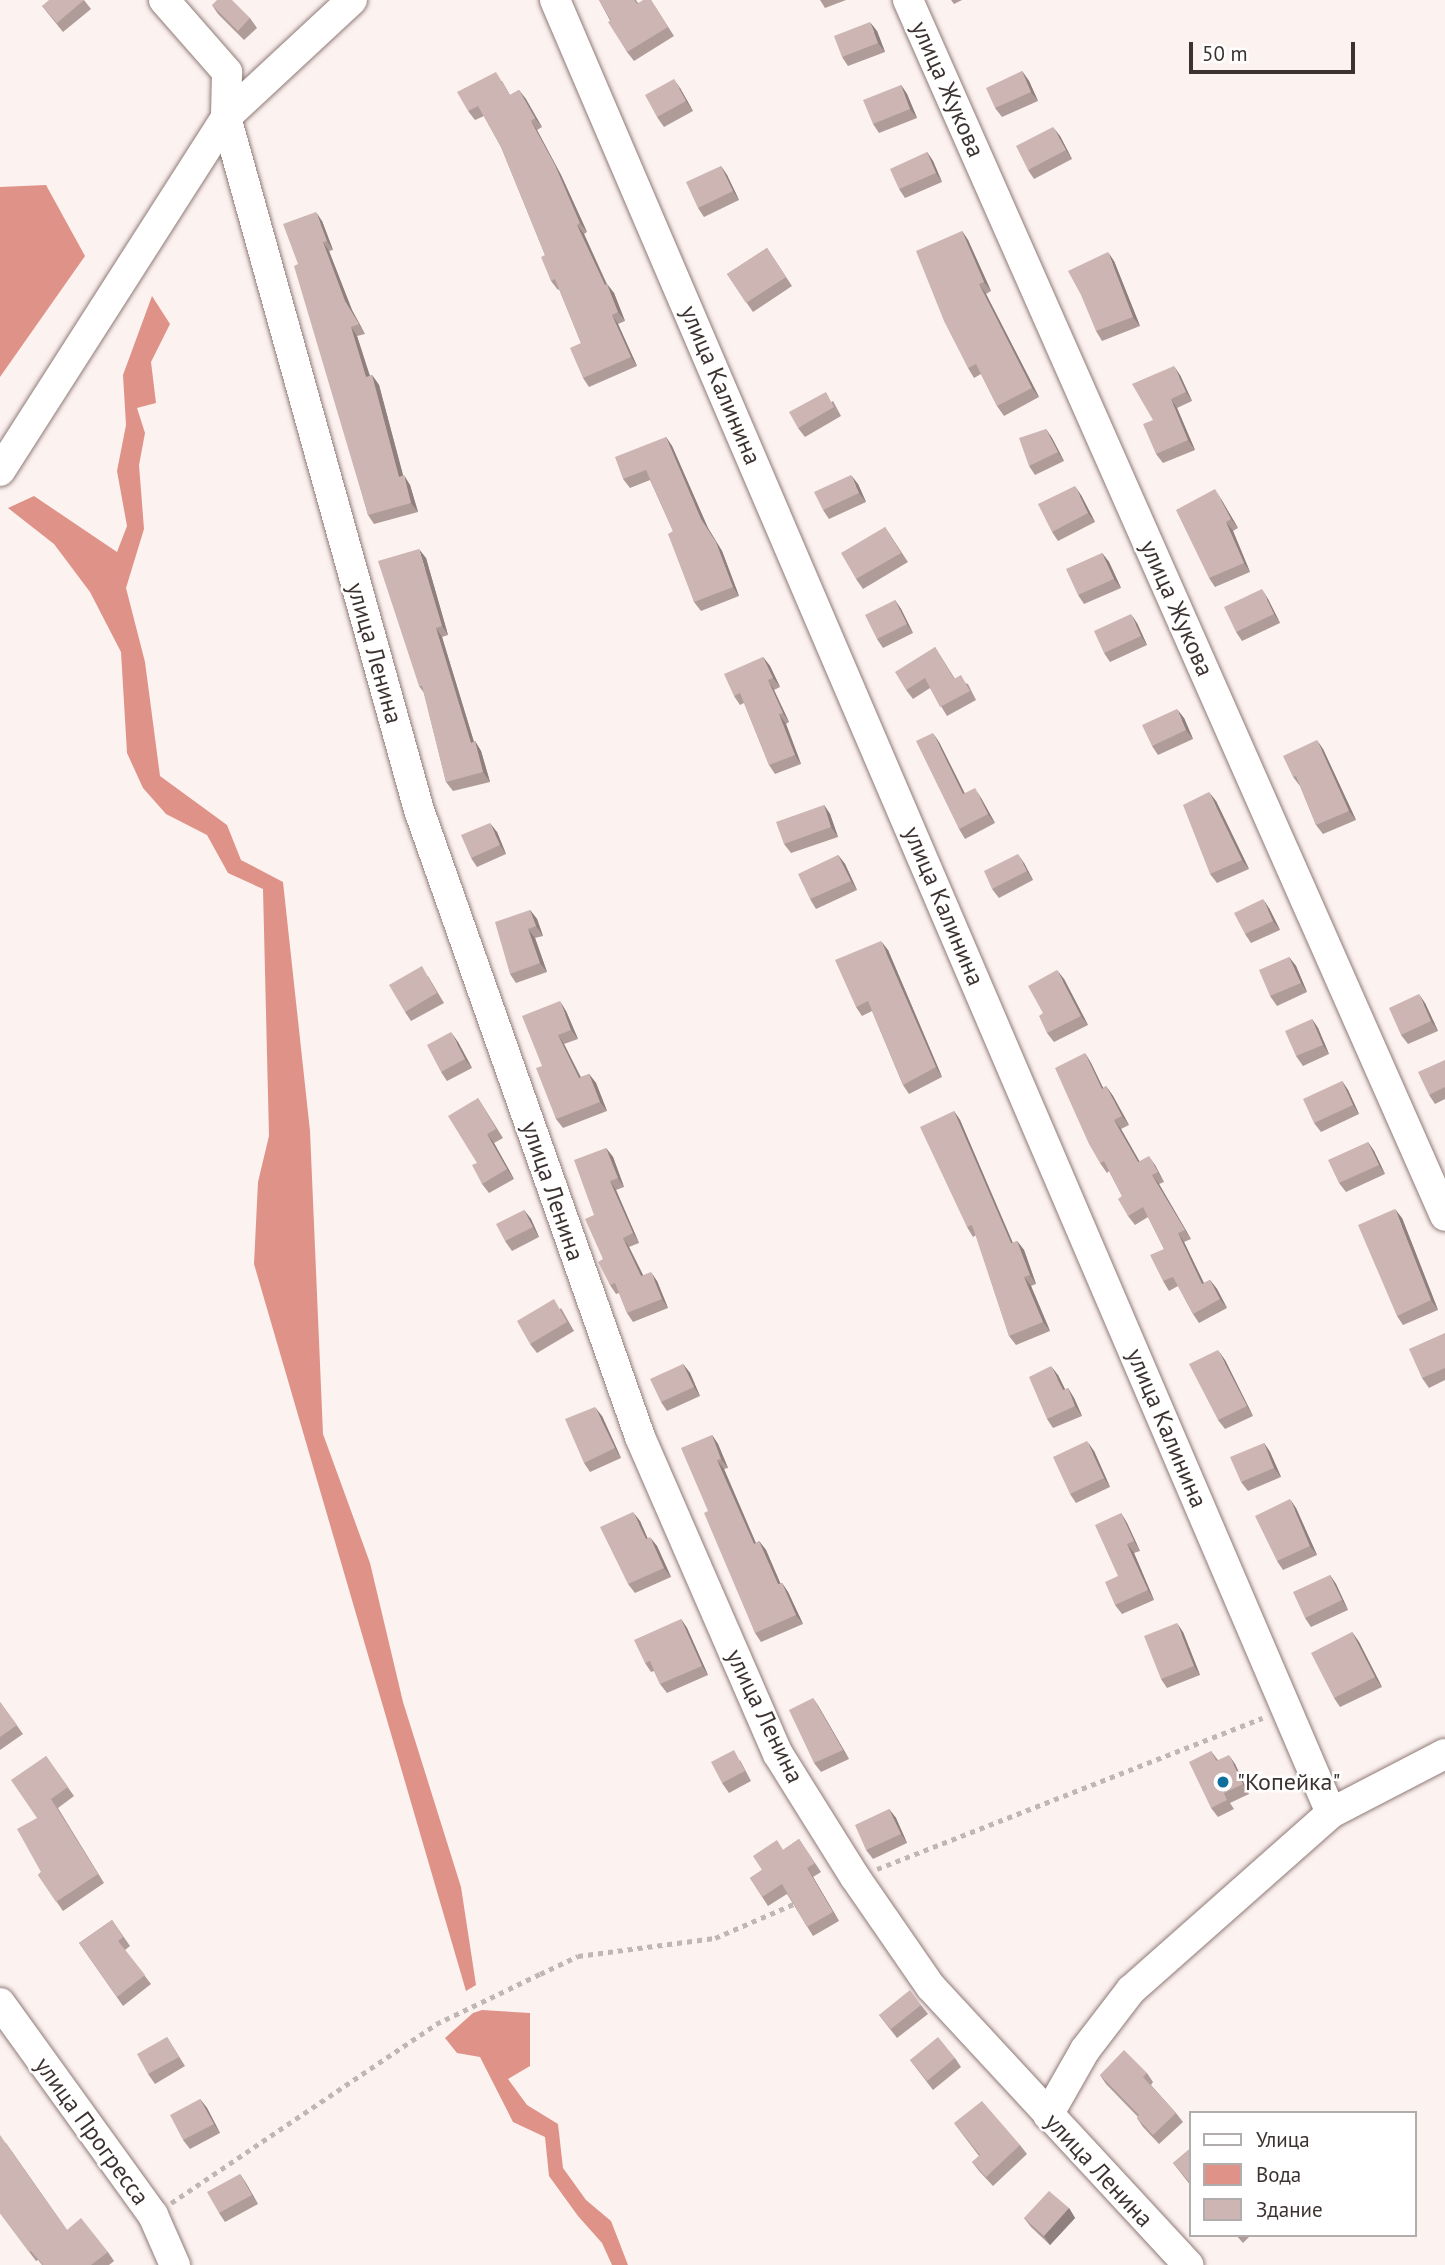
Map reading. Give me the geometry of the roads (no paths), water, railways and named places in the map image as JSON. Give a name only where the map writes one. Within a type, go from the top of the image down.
[{"type":"street","name":"улица Ленина","points":[[164,0],[227,72],[226,117],[419,810],[640,1437],[778,1754],[855,1877],[931,1987],[1188,2265]]},
{"type":"street","points":[[0,471],[226,117],[352,0]]},
{"type":"street","name":"улица Калинина","points":[[555,0],[1331,1813]]},
{"type":"street","name":"улица Жукова","points":[[908,0],[1445,1216]]},
{"type":"street","points":[[1048,2115],[1085,2050],[1131,1990],[1331,1813],[1445,1754]]},
{"type":"street","name":"улица Прогресса","points":[[0,2003],[153,2215],[175,2265]]},
{"type":"water","points":[[46,185],[85,256],[0,377],[0,187]]},
{"type":"water","points":[[152,296],[170,324],[151,362],[156,403],[137,408],[145,433],[139,465],[144,529],[126,588],[145,662],[160,776],[227,825],[241,860],[283,882],[310,1131],[323,1434],[370,1563],[403,1702],[461,1887],[476,1985],[466,1991],[254,1264],[258,1182],[269,1136],[263,889],[228,873],[207,835],[166,814],[143,788],[127,753],[121,652],[90,592],[54,544],[8,508],[34,496],[117,552],[127,526],[117,471],[126,425],[123,375]]},
{"type":"water","points":[[482,2010],[530,2013],[530,2066],[508,2079],[527,2105],[558,2124],[563,2168],[586,2200],[611,2221],[628,2265],[612,2265],[602,2243],[549,2176],[545,2137],[513,2122],[480,2057],[457,2053],[445,2038],[473,2013]]},
{"type":"place","name":"\"Копейка\"","points":[[1223,1782]]}]
